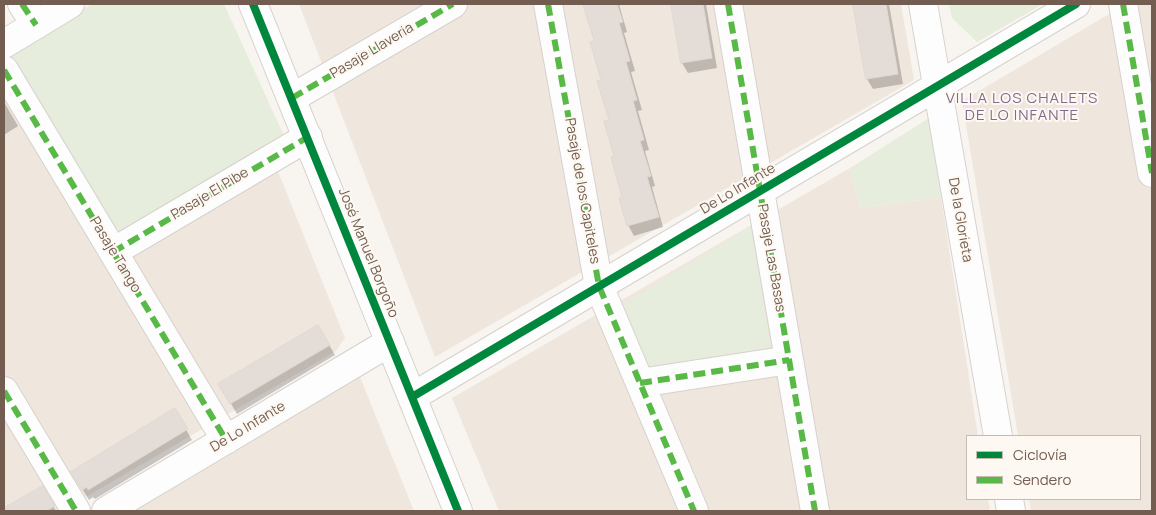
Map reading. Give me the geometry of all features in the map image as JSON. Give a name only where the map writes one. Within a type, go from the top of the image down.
[{"type":"street","points":[[4,44],[29,15],[70,4]]},
{"type":"street","name":"José Manuel Borgoño","points":[[253,4],[308,136],[458,511]]},
{"type":"street","name":"Pasaje Llaveria","points":[[292,98],[453,4]]},
{"type":"street","name":"Pasaje de los Capiteles","points":[[548,4],[599,286],[694,511]]},
{"type":"street","name":"Pasaje Las Basas","points":[[728,4],[815,511]]},
{"type":"street","name":"De la Glorieta","points":[[923,4],[998,435]]},
{"type":"street","name":"De Lo Infante","points":[[412,397],[1076,4]]},
{"type":"street","points":[[1123,4],[1152,173]]},
{"type":"street","name":"Pasaje Tango","points":[[4,70],[226,440]]},
{"type":"street","name":"Pasaje El Pibe","points":[[113,252],[308,136]]},
{"type":"street","name":"De Lo Infante","points":[[106,511],[390,342]]},
{"type":"street","points":[[640,383],[789,360]]},
{"type":"street","points":[[4,391],[76,511]]},
{"type":"shaded area","points":[[299,4],[901,4],[914,80],[435,357]]},
{"type":"shaded area","points":[[1126,4],[1152,4],[1152,511],[1031,511],[1029,500],[1141,500],[1141,435],[1018,435],[962,101]]},
{"type":"shaded area","points":[[4,81],[277,169],[345,338],[336,351],[62,511],[4,511]]},
{"type":"shaded area","points":[[850,168],[860,208],[941,197],[978,435],[966,435],[966,500],[988,500],[990,511],[499,511],[452,398]]},
{"type":"shaded area","points":[[360,377],[414,511],[135,511]]},
{"type":"green space","points":[[92,4],[224,4],[284,136],[121,239],[10,55]]},
{"type":"green space","points":[[949,4],[1043,4],[977,42],[952,18]]},
{"type":"green space","points":[[929,118],[941,197],[860,208],[850,168]]},
{"type":"green space","points":[[752,225],[771,350],[648,374],[617,309]]},
{"type":"building","points":[[583,4],[617,4],[623,22],[619,23],[630,61],[626,62],[637,100],[633,101],[644,140],[640,141],[651,176],[647,177],[659,217],[627,226],[619,198],[622,197],[611,157],[614,156],[604,121],[609,120],[597,81],[601,80],[590,42],[594,41]]},
{"type":"building","points":[[671,4],[703,4],[712,58],[681,63]]},
{"type":"building","points":[[853,4],[886,4],[898,74],[866,79]]},
{"type":"building","points":[[318,325],[330,345],[230,404],[218,384]]},
{"type":"building","points":[[175,408],[188,429],[88,490],[87,487],[82,490],[71,472]]},
{"type":"building","points":[[43,486],[55,506],[46,511],[4,511],[4,508]]},
{"type":"marked path","points":[[22,4],[36,25]]},
{"type":"marked path","points":[[292,98],[453,4]]},
{"type":"marked path","points":[[548,4],[599,286],[694,511]]},
{"type":"marked path","points":[[728,4],[815,511]]},
{"type":"marked path","points":[[1123,4],[1152,173]]},
{"type":"marked path","points":[[4,70],[226,440]]},
{"type":"marked path","points":[[113,252],[308,137]]},
{"type":"marked path","points":[[640,383],[789,360]]},
{"type":"marked path","points":[[4,391],[76,511]]},
{"type":"cycle path","points":[[253,4],[458,511]]},
{"type":"cycle path","points":[[412,397],[1076,4]]},
{"type":"district","name":"VILLA LOS CHALETS DE LO INFANTE","points":[[1022,108]]}]
